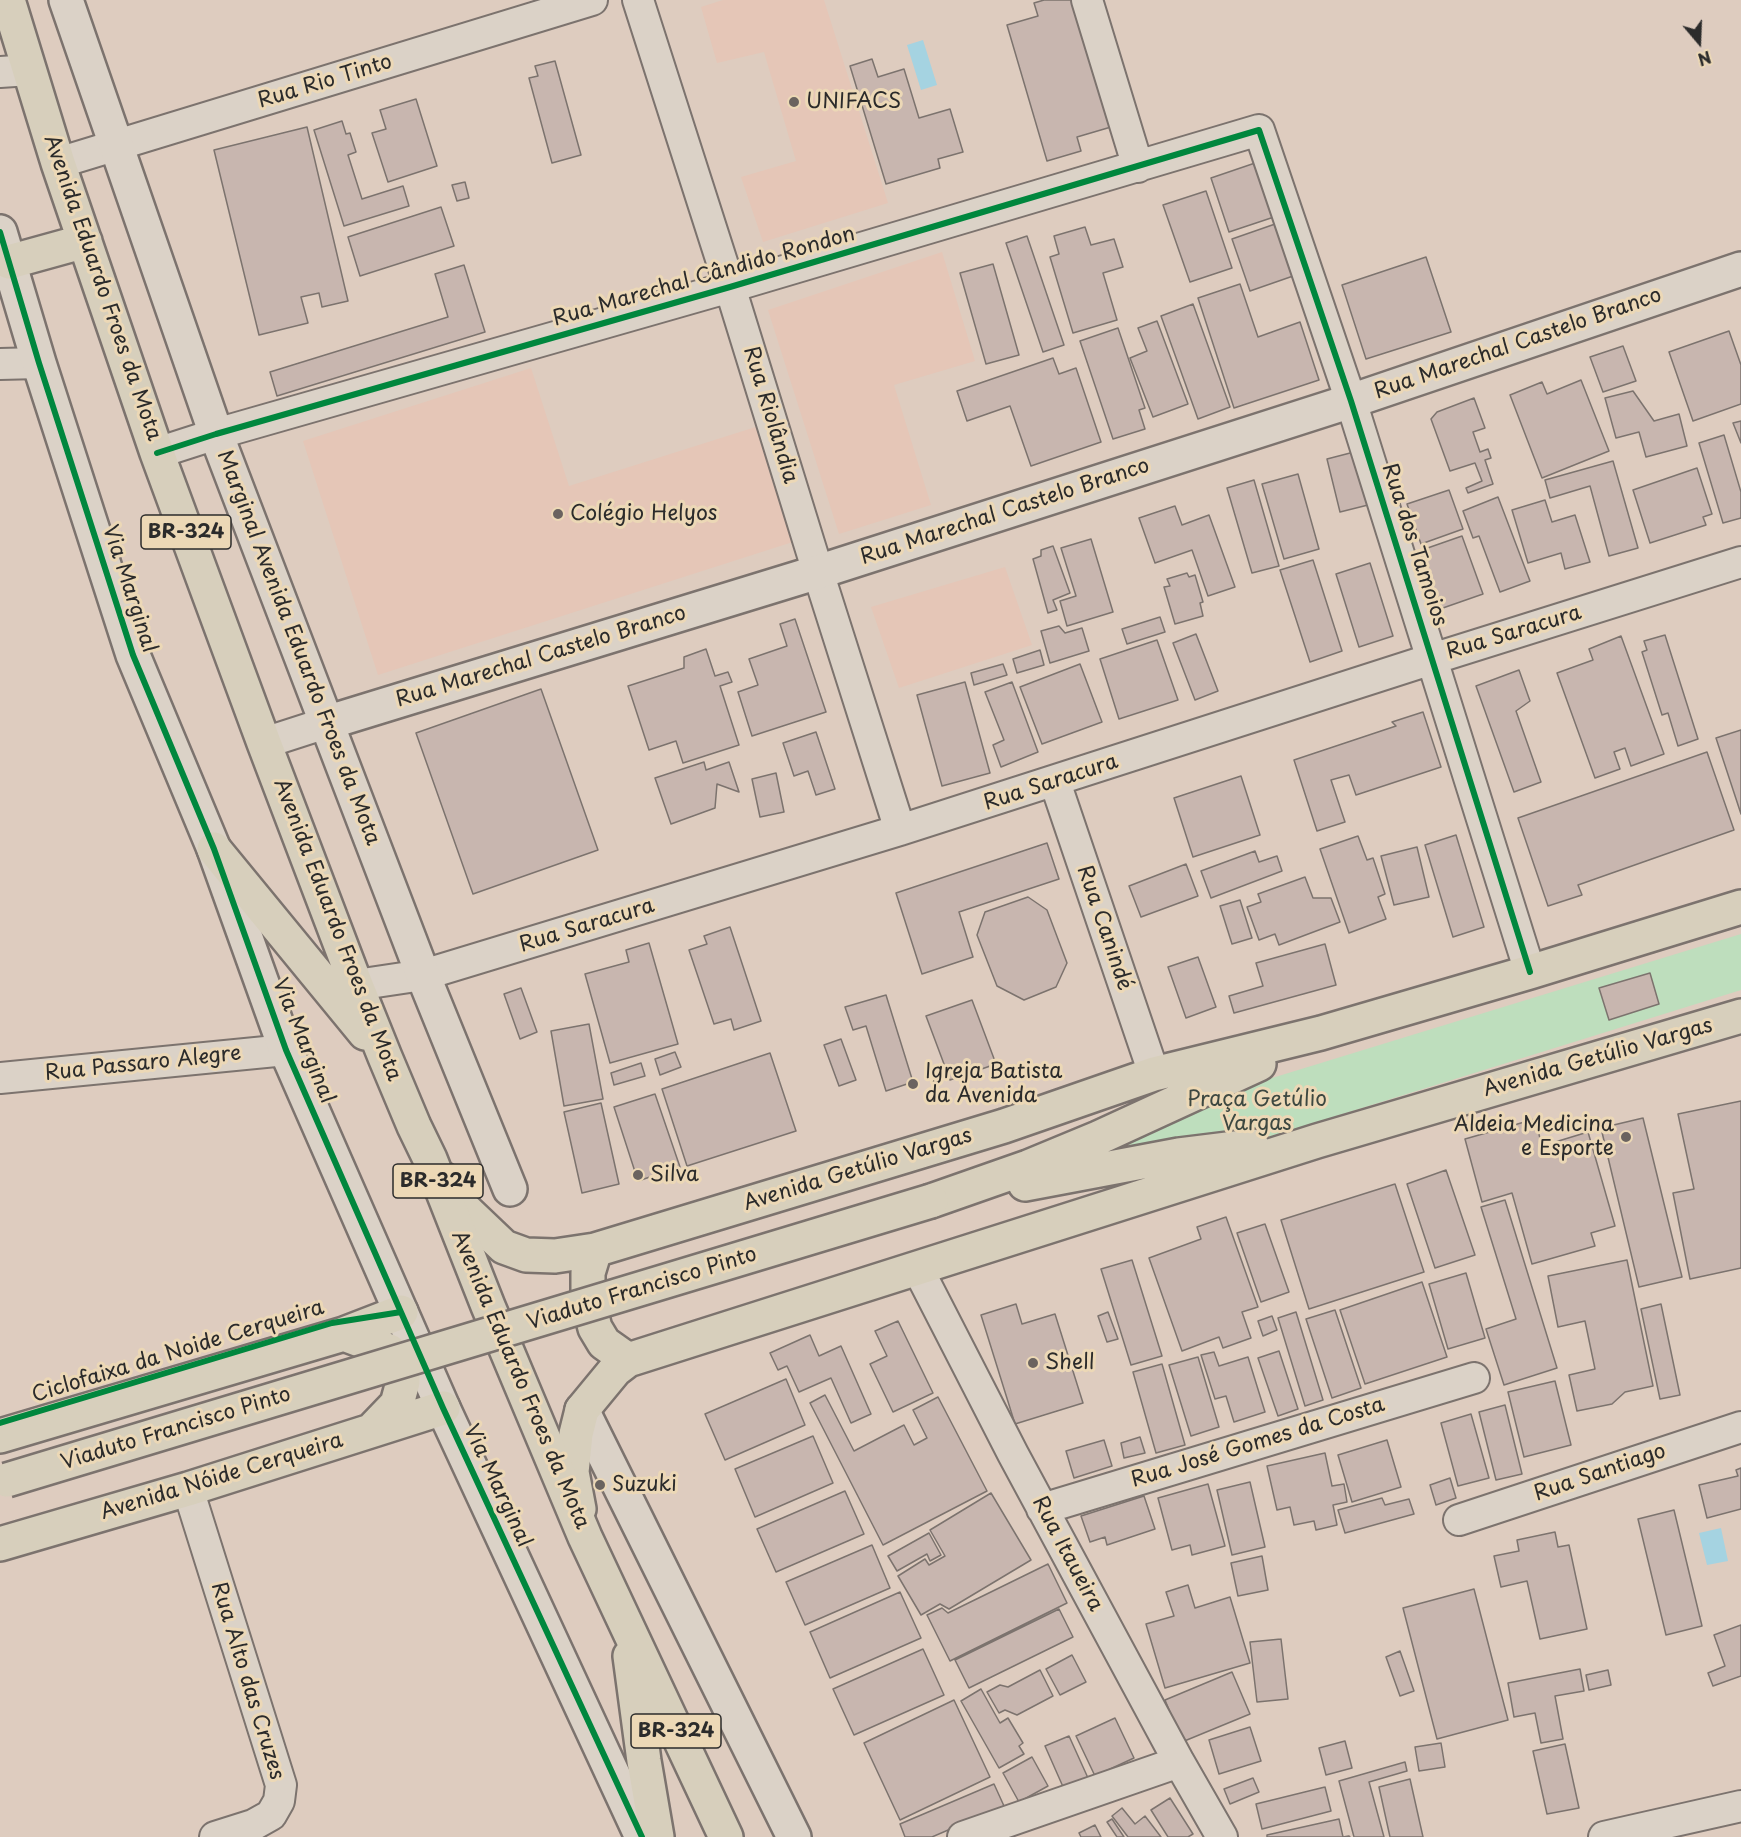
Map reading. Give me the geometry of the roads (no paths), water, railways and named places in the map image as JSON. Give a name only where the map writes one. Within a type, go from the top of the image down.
[{"type":"main road","name":"Avenida Eduardo Froes da Mota","points":[[8,0],[15,71],[58,163],[157,453],[356,985],[585,1537],[726,1837]]},
{"type":"main road","points":[[4,247],[85,241]]},
{"type":"main road","points":[[214,849],[385,1057]]},
{"type":"main road","name":"Avenida Getúlio Vargas","points":[[430,1159],[462,1207],[504,1247],[526,1255],[555,1256],[595,1250],[1004,1126],[1154,1074],[1321,1033],[1741,907]]},
{"type":"main road","name":"Avenida Getúlio Vargas","points":[[585,1537],[572,1472],[576,1434],[582,1410],[603,1383],[628,1360],[1317,1141],[1741,1016]]},
{"type":"main road","name":"Avenida Getúlio Vargas","points":[[931,1201],[1028,1167],[1098,1138],[1321,1033]]},
{"type":"main road","name":"Avenida Getúlio Vargas","points":[[931,1201],[1179,1155],[1317,1141]]},
{"type":"main road","name":"Viaduto Francisco Pinto","points":[[2,1482],[931,1201]]},
{"type":"main road","points":[[595,1250],[588,1273],[588,1301],[596,1328],[604,1342],[628,1360]]},
{"type":"main road","points":[[0,1436],[344,1334],[401,1311]]},
{"type":"main road","points":[[344,1334],[389,1351],[403,1365],[403,1382],[397,1404],[372,1430]]},
{"type":"main road","name":"Avenida Nóide Cerqueira","points":[[0,1544],[188,1489],[443,1408]]},
{"type":"main road","points":[[626,1625],[644,1761],[657,1837]]},
{"type":"street","name":"Marginal Avenida Eduardo Froes da Mota","points":[[66,0],[216,434],[423,975],[510,1189]]},
{"type":"street","name":"Rua Rio Tinto","points":[[58,163],[592,0]]},
{"type":"street","name":"Rua Riolândia","points":[[638,0],[900,830]]},
{"type":"street","points":[[1087,0],[1138,167]]},
{"type":"street","name":"Rua Marechal Cândido Rondon","points":[[157,453],[216,434],[730,287],[1259,130]]},
{"type":"street","name":"Rua dos Tamoios","points":[[1259,130],[1351,401],[1530,972]]},
{"type":"street","name":"Via Marginal","points":[[4,247],[133,656],[214,849],[286,1050],[443,1408],[642,1837]]},
{"type":"street","name":"Rua Marechal Castelo Branco","points":[[264,743],[818,572],[1351,401],[1741,269]]},
{"type":"street","points":[[0,364],[39,363]]},
{"type":"street","name":"Rua Saracura","points":[[356,985],[423,975],[900,830],[1741,562]]},
{"type":"street","name":"Rua Canindé","points":[[1055,782],[1154,1074]]},
{"type":"street","name":"Rua Passaro Alegre","points":[[0,1078],[286,1050]]},
{"type":"street","name":"Rua Itaueira","points":[[918,1269],[1042,1509],[1222,1837]]},
{"type":"street","name":"Rua José Gomes da Costa","points":[[1042,1509],[1474,1377]]},
{"type":"street","points":[[582,1410],[794,1837]]},
{"type":"street","name":"Rua Santiago","points":[[1459,1520],[1741,1426]]},
{"type":"street","name":"Rua Alto das Cruzes","points":[[188,1489],[281,1785],[279,1801],[271,1815],[253,1825],[215,1837]]},
{"type":"street","points":[[963,1837],[1179,1762]]},
{"type":"street","points":[[1604,1837],[1741,1806]]},
{"type":"water","points":[[923,40],[937,85],[921,90],[907,45]]},
{"type":"water","points":[[1721,1528],[1728,1561],[1707,1565],[1699,1533]]},
{"type":"place","name":"UNIFACS","points":[[794,102]]},
{"type":"place","name":"Colégio Helyos","points":[[558,514]]},
{"type":"place","name":"Igreja Batista da Avenida","points":[[913,1084]]},
{"type":"place","name":"Aldeia Medicina e Esporte","points":[[1626,1137]]},
{"type":"place","name":"Silva","points":[[638,1175]]},
{"type":"place","name":"Shell","points":[[1033,1363]]},
{"type":"place","name":"Suzuki","points":[[600,1485]]},
{"type":"park label","name":"Praça Getúlio Vargas","points":[[1257,1112]]}]
